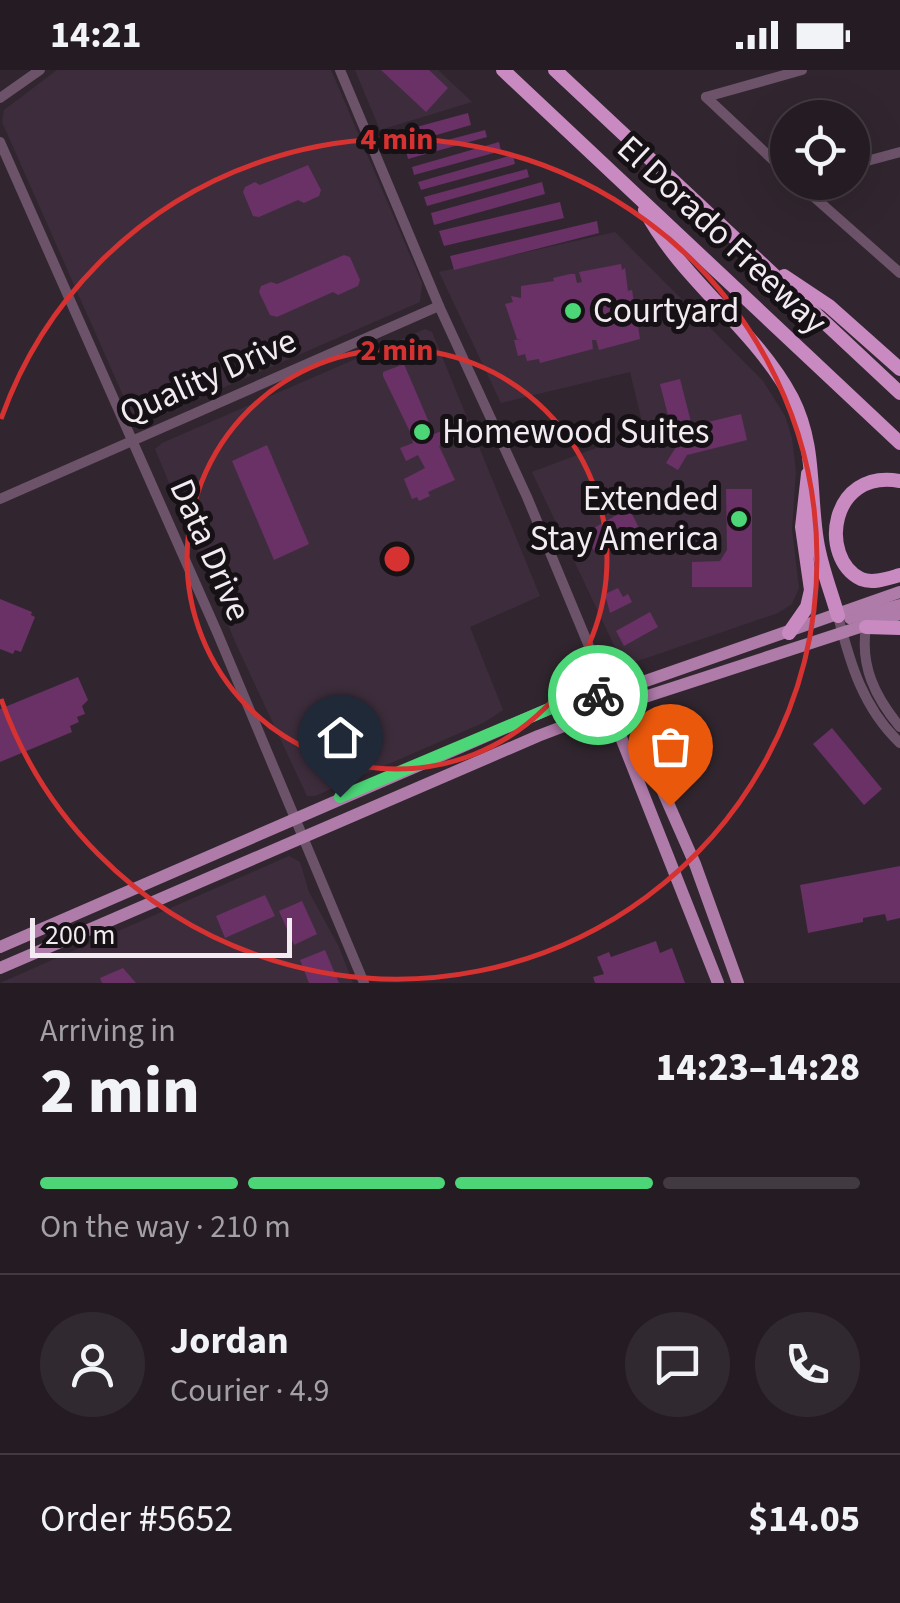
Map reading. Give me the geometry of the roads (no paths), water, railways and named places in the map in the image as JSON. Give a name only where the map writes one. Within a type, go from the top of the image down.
[{"type":"highway","name":"El Dorado Freeway","points":[[503,70],[900,443]]},
{"type":"highway","name":"El Dorado Freeway","points":[[556,70],[900,393]]},
{"type":"highway","points":[[640,200],[660,239],[786,387],[805,430],[812,459],[817,543],[838,616]]},
{"type":"highway","points":[[746,250],[829,306],[900,369]]},
{"type":"highway","points":[[789,633],[807,607],[810,590],[802,527],[812,459]]},
{"type":"highway","points":[[900,481],[875,480],[855,490],[841,506],[836,527],[846,564],[861,578],[870,581],[900,575]]},
{"type":"highway","points":[[866,628],[900,628]]},
{"type":"main road","points":[[0,947],[294,816],[551,708],[789,633],[900,592]]},
{"type":"main road","points":[[838,616],[849,618],[900,604]]},
{"type":"main road","points":[[0,968],[434,780],[614,707],[900,614]]},
{"type":"main road","points":[[608,692],[622,740],[718,983]]},
{"type":"main road","points":[[614,707],[634,726],[695,864],[738,983]]},
{"type":"main road","points":[[434,780],[440,764],[515,730],[522,720]]},
{"type":"main road","points":[[394,798],[397,788],[423,773],[426,761]]},
{"type":"street","points":[[0,98],[40,70]]},
{"type":"street","points":[[340,70],[608,692]]},
{"type":"street","points":[[770,157],[706,97],[802,70]]},
{"type":"street","name":"Data Drive","points":[[0,142],[364,983]]},
{"type":"street","points":[[870,160],[900,152]]},
{"type":"street","points":[[819,200],[894,261],[900,273]]},
{"type":"street","name":"Quality Drive","points":[[0,499],[439,306]]},
{"type":"street","points":[[838,616],[852,670],[869,704],[900,743]]},
{"type":"street","points":[[866,628],[865,664],[882,702],[900,727]]},
{"type":"place","name":"Courtyard","points":[[573,311]]},
{"type":"place","name":"Homewood Suites","points":[[422,432]]},
{"type":"place","name":"Extended Stay America","points":[[739,519]]}]
